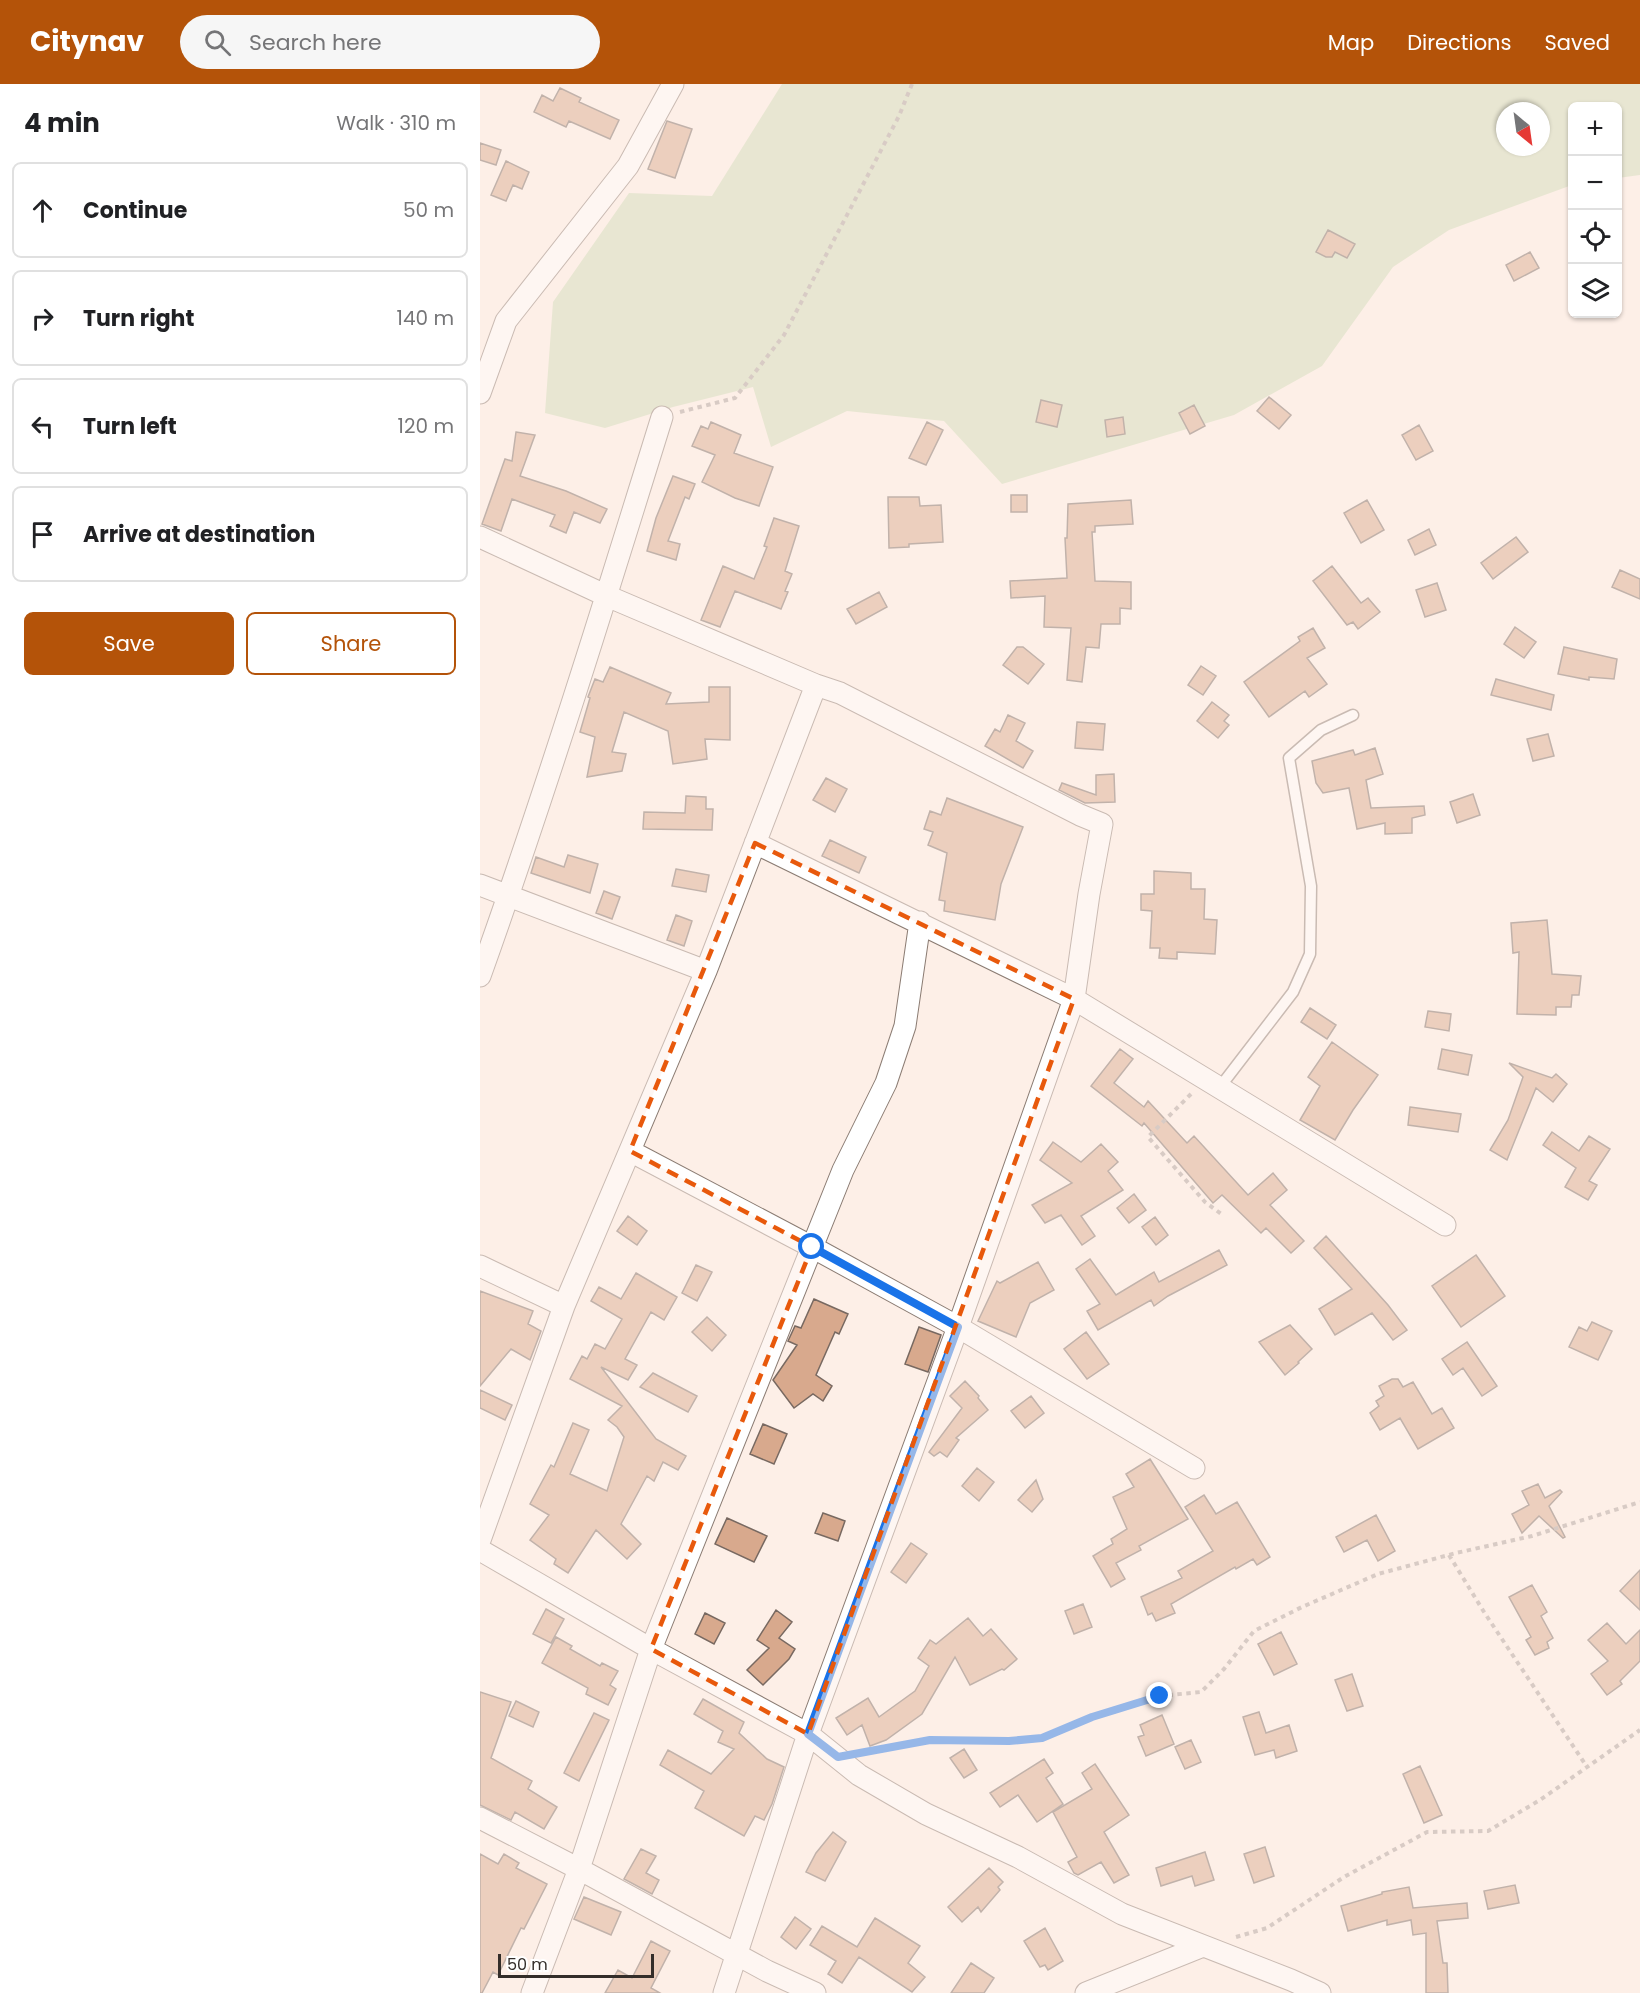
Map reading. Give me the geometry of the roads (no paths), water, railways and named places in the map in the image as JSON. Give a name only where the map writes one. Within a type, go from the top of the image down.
[{"type":"street","points":[[480,393],[506,321],[628,166],[673,84]]},
{"type":"street","points":[[480,976],[607,596],[662,417]]},
{"type":"street","points":[[480,537],[607,596],[816,685],[840,693],[1102,824],[1074,999],[958,1327],[808,1734],[724,1993]]},
{"type":"street","points":[[480,1540],[564,1306],[706,970],[816,685]]},
{"type":"street","points":[[755,843],[1074,999],[1445,1225]]},
{"type":"street","points":[[480,885],[706,970]]},
{"type":"street","points":[[532,1993],[579,1869],[651,1649],[843,1170],[886,1083],[905,1026],[920,922]]},
{"type":"street","points":[[630,1151],[958,1327],[1194,1468]]},
{"type":"street","points":[[480,1266],[564,1306]]},
{"type":"street","points":[[480,1550],[651,1649],[808,1734],[860,1775],[926,1814],[1018,1857],[1122,1914],[1320,1993]]},
{"type":"street","points":[[480,1818],[767,1971],[815,1993]]},
{"type":"street","points":[[1086,1993],[1203,1946]]},
{"type":"lane","points":[[1214,1084],[1293,992],[1310,954],[1311,886],[1289,758],[1322,730],[1353,715]]}]
